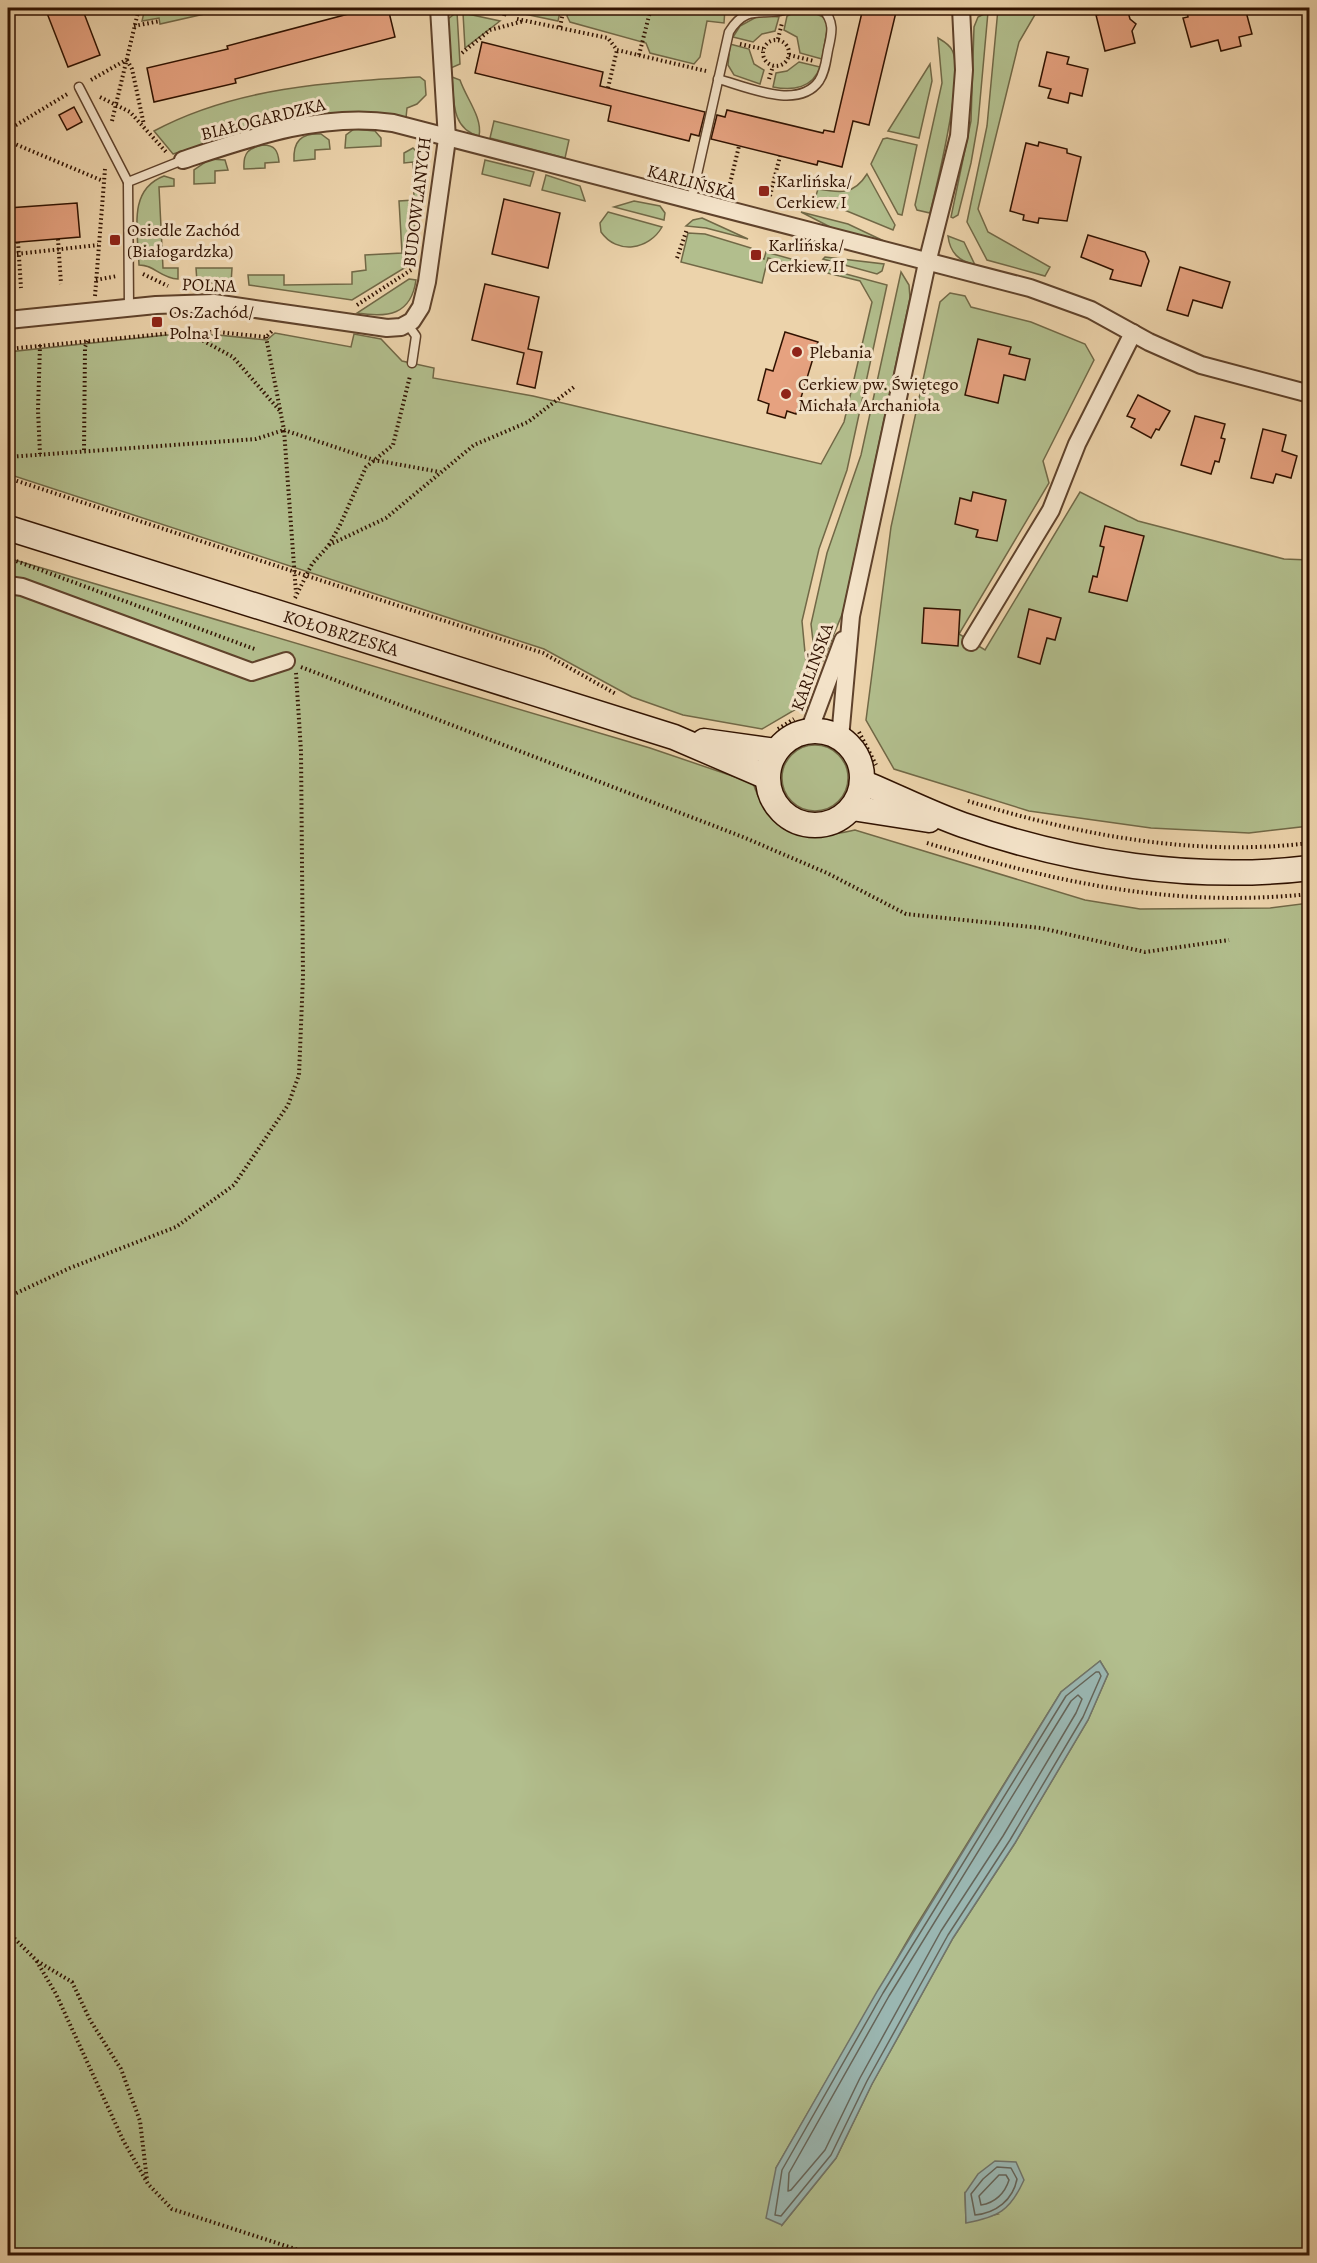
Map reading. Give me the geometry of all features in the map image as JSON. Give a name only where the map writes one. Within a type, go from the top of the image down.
[{"type":"main road","name":"KOŁOBRZESKA","points":[[8,528],[674,737],[767,777]]},
{"type":"main road","points":[[809,731],[820,731],[840,738],[855,752],[862,771],[859,795],[852,808],[831,823],[805,825],[782,813],[774,802],[767,777],[776,751],[790,738],[809,731]]},
{"type":"main road","name":"KOŁOBRZESKA","points":[[674,737],[776,751]]},
{"type":"main road","points":[[862,782],[961,825]]},
{"type":"main road","points":[[852,808],[961,825],[1067,854],[1148,867],[1200,872],[1253,872],[1310,868]]},
{"type":"street","name":"BUDOWLANYCH","points":[[408,325],[421,307],[427,282],[447,138],[439,8]]},
{"type":"street","name":"KARLIŃSKA","points":[[840,738],[851,616],[927,263],[955,156],[962,119],[964,60],[962,8]]},
{"type":"street","name":"BIAŁOGARDZKA","points":[[179,161],[238,142],[337,120],[381,121],[447,138]]},
{"type":"street","name":"KARLIŃSKA","points":[[447,138],[927,263]]},
{"type":"street","points":[[927,263],[1054,295],[1091,310],[1201,366],[1310,394]]},
{"type":"street","name":"POLNA","points":[[8,320],[129,307],[214,303],[387,328],[408,325]]},
{"type":"street","points":[[971,642],[1051,510],[1077,444],[1133,333]]},
{"type":"street","points":[[8,585],[22,587],[112,619],[252,672],[286,661]]},
{"type":"street","name":"KARLIŃSKA","points":[[809,731],[851,616]]},
{"type":"lane","points":[[691,202],[726,41],[733,26],[749,13],[778,12],[790,8]]},
{"type":"lane","points":[[718,77],[793,96],[813,87],[822,75],[833,26],[822,8]]},
{"type":"lane","points":[[79,87],[128,182],[129,307]]},
{"type":"lane","name":"BIAŁOGARDZKA","points":[[128,182],[179,161]]},
{"type":"lane","points":[[408,325],[416,336],[412,363]]},
{"type":"path","points":[[94,299],[103,181],[112,154],[115,104],[139,8]]},
{"type":"path","points":[[504,16],[506,8]]},
{"type":"path","points":[[560,27],[564,8]]},
{"type":"path","points":[[639,55],[651,8]]},
{"type":"path","points":[[517,18],[608,38],[617,50],[718,77]]},
{"type":"path","points":[[134,26],[160,21]]},
{"type":"path","points":[[462,53],[490,30],[528,21]]},
{"type":"path","points":[[778,39],[788,47],[789,55],[785,63],[773,66],[763,58],[763,49],[771,40],[778,39]]},
{"type":"path","points":[[726,41],[763,49]]},
{"type":"path","points":[[608,88],[617,50]]},
{"type":"path","points":[[789,55],[825,63]]},
{"type":"path","points":[[126,59],[132,69],[144,124]]},
{"type":"path","points":[[79,87],[130,112],[179,161]]},
{"type":"path","points":[[8,141],[103,181]]},
{"type":"path","points":[[729,188],[739,146]]},
{"type":"path","points":[[770,196],[780,156]]},
{"type":"path","points":[[677,258],[687,230]]},
{"type":"path","points":[[58,239],[61,284]]},
{"type":"path","points":[[18,242],[21,288]]},
{"type":"path","points":[[8,255],[98,245]]},
{"type":"path","points":[[353,307],[410,272],[412,262]]},
{"type":"path","points":[[138,274],[148,275],[169,286],[178,286]]},
{"type":"path","points":[[8,349],[187,331],[266,337],[273,330],[285,332]]},
{"type":"path","points":[[187,331],[233,357],[281,412]]},
{"type":"path","points":[[266,337],[284,430],[296,593]]},
{"type":"path","points":[[84,450],[85,348],[88,340]]},
{"type":"path","points":[[40,345],[38,410],[40,454]]},
{"type":"path","points":[[290,617],[296,593],[306,574],[329,545],[366,466],[393,444],[405,405],[412,363]]},
{"type":"path","points":[[329,545],[386,518],[474,445],[528,423],[573,387]]},
{"type":"path","points":[[8,457],[256,439],[284,430],[374,460],[441,472]]},
{"type":"path","points":[[8,478],[543,653],[622,697]]},
{"type":"path","points":[[8,558],[286,661],[725,829],[827,873],[906,914],[1041,928],[1145,952],[1229,940]]},
{"type":"path","points":[[8,1297],[70,1268],[176,1227],[234,1185],[288,1105],[299,1075],[303,976],[303,861],[301,751],[296,674],[286,661]]},
{"type":"path","points":[[963,800],[1072,830],[1152,843],[1221,848],[1310,843]]},
{"type":"path","points":[[8,1932],[36,1960],[72,1983],[90,2020],[121,2069],[140,2121],[148,2184]]},
{"type":"path","points":[[36,1960],[56,1994],[123,2140],[148,2184],[172,2209],[316,2256]]},
{"type":"green space","points":[[145,8],[231,8],[160,24],[159,18],[142,21]]},
{"type":"green space","points":[[511,8],[561,8],[558,21],[510,11]]},
{"type":"green space","points":[[569,8],[725,8],[724,23],[707,21],[700,57],[694,64],[650,53],[646,43],[570,22],[567,16]]},
{"type":"green space","points":[[804,8],[823,17],[828,24],[822,59],[800,53],[797,37],[784,30],[787,16]]},
{"type":"green space","points":[[1034,8],[1036,13],[1019,42],[978,209],[988,232],[1050,267],[1045,276],[987,260],[967,222],[987,126],[998,9]]},
{"type":"green space","points":[[457,12],[460,64],[451,68],[448,19]]},
{"type":"green space","points":[[988,12],[978,123],[958,215],[953,218],[951,217],[971,121],[974,27],[978,17]]},
{"type":"green space","points":[[463,13],[500,21],[465,48]]},
{"type":"green space","points":[[760,15],[779,17],[775,31],[762,34],[753,42],[733,37],[740,26]]},
{"type":"green space","points":[[938,38],[948,44],[952,50],[955,62],[955,81],[953,104],[930,213],[917,210],[915,205],[942,83]]},
{"type":"green space","points":[[730,44],[749,49],[754,64],[764,70],[760,84],[734,75],[728,65]]},
{"type":"green space","points":[[799,62],[820,67],[813,80],[795,88],[773,87],[776,73],[787,71]]},
{"type":"green space","points":[[930,64],[932,81],[919,138],[888,131]]},
{"type":"green space","points":[[420,77],[425,81],[426,95],[417,104],[407,108],[406,118],[354,112],[315,115],[254,129],[173,154],[154,131],[185,116],[218,105],[284,89],[352,81]]},
{"type":"green space","points":[[452,77],[460,80],[473,108],[479,122],[479,136],[463,127],[459,120],[454,104]]},
{"type":"green space","points":[[494,121],[569,140],[565,158],[490,138]]},
{"type":"green space","points":[[354,129],[375,131],[381,138],[381,146],[345,148],[346,135]]},
{"type":"green space","points":[[321,134],[329,140],[330,149],[315,150],[315,159],[294,161],[295,148],[303,137]]},
{"type":"green space","points":[[883,139],[917,145],[902,215],[898,214],[871,164]]},
{"type":"green space","points":[[263,145],[275,149],[279,162],[265,163],[265,168],[244,169],[247,152]]},
{"type":"green space","points":[[413,148],[423,158],[416,218],[406,267],[352,300],[249,285],[248,275],[284,275],[284,285],[352,284],[352,272],[366,270],[365,255],[402,253],[399,201],[414,200],[413,162],[404,163],[404,153]]},
{"type":"green space","points":[[210,159],[225,160],[228,170],[215,171],[215,183],[194,184],[194,170]]},
{"type":"green space","points":[[485,160],[534,172],[530,186],[482,174]]},
{"type":"green space","points":[[867,174],[895,225],[893,230],[842,209],[814,202],[818,189],[846,191],[857,186]]},
{"type":"green space","points":[[546,175],[580,186],[585,201],[542,190]]},
{"type":"green space","points":[[164,176],[174,179],[174,186],[159,187],[163,268],[178,268],[178,279],[139,265],[137,213],[140,202],[144,191],[152,182]]},
{"type":"green space","points":[[634,201],[660,206],[665,213],[664,220],[614,207]]},
{"type":"green space","points":[[608,212],[662,227],[649,241],[633,247],[624,247],[615,244],[601,232],[600,223]]},
{"type":"green space","points":[[801,212],[848,224],[886,242],[836,230]]},
{"type":"green space","points":[[702,218],[748,239],[706,228],[686,226],[693,220]]},
{"type":"green space","points":[[688,233],[705,234],[751,248],[750,256],[764,259],[766,252],[802,262],[801,267],[768,258],[762,283],[681,262]]},
{"type":"green space","points":[[948,236],[964,242],[975,265],[964,261],[953,252]]},
{"type":"green space","points":[[825,257],[884,264],[882,271],[877,274],[823,259]]},
{"type":"green space","points":[[820,267],[887,285],[847,470],[819,549],[802,621],[808,684],[798,708],[762,729],[683,715],[632,697],[544,649],[8,474],[8,352],[167,335],[218,335],[267,340],[275,333],[351,347],[354,334],[381,339],[402,361],[434,368],[433,378],[533,396],[821,464],[844,422],[872,302],[860,281],[819,271]]},
{"type":"green space","points":[[196,268],[232,268],[231,284],[197,282]]},
{"type":"green space","points":[[901,272],[909,285],[910,298],[843,612],[817,675],[811,624],[827,553],[861,455]]},
{"type":"green space","points":[[409,279],[416,280],[413,292],[409,301],[396,312],[379,315],[357,313]]},
{"type":"green space","points":[[950,293],[965,296],[971,307],[1031,322],[1085,344],[1094,360],[1043,461],[1049,483],[959,634],[985,650],[1080,492],[1138,521],[1284,559],[1309,560],[1309,826],[1249,833],[1151,828],[1029,811],[894,769],[866,720],[891,527],[940,302]]},
{"type":"green space","points":[[8,558],[650,748],[753,783],[770,816],[780,826],[791,832],[819,836],[855,830],[1085,900],[1140,909],[1270,908],[1309,903],[1309,2255],[8,2255]],"holes":[[[1100,1661],[1108,1674],[1088,1720],[1015,1843],[953,1938],[872,2084],[836,2158],[782,2225],[776,2168],[913,1931],[1061,1692]],[[965,2193],[998,2214],[966,2222]]]},
{"type":"green space","points":[[808,745],[822,745],[834,750],[843,759],[848,778],[846,791],[839,802],[822,811],[808,811],[796,806],[787,797],[782,785],[782,771],[787,759],[796,750]]},
{"type":"water","points":[[1100,1661],[1108,1674],[1088,1720],[1015,1843],[953,1938],[872,2084],[836,2158],[782,2225],[766,2218],[776,2168],[878,1990],[1061,1692]]},
{"type":"water","points":[[995,2161],[1016,2162],[1024,2180],[1019,2191],[1002,2211],[987,2218],[966,2223],[965,2193],[978,2174]]},
{"type":"building","points":[[45,8],[82,8],[100,55],[68,67]]},
{"type":"building","points":[[371,8],[388,8],[395,37],[235,79],[236,83],[154,102],[147,68],[228,49],[227,46]]},
{"type":"building","points":[[863,8],[897,8],[869,125],[853,121],[842,167],[818,161],[817,165],[711,139],[717,115],[725,117],[727,110],[823,133],[824,130],[834,132]]},
{"type":"building","points":[[1127,8],[1130,19],[1136,24],[1132,31],[1135,43],[1105,51],[1096,15]]},
{"type":"building","points":[[1203,8],[1245,8],[1252,34],[1239,37],[1241,46],[1221,51],[1218,40],[1191,47],[1183,18],[1188,17],[1187,11]]},
{"type":"building","points":[[482,42],[603,72],[600,86],[705,112],[699,136],[691,134],[689,141],[608,121],[611,106],[475,73]]},
{"type":"building","points":[[1047,52],[1069,57],[1067,64],[1088,69],[1082,96],[1070,93],[1068,103],[1048,98],[1051,89],[1039,86]]},
{"type":"building","points":[[74,107],[82,122],[67,130],[59,115]]},
{"type":"building","points":[[1039,142],[1067,149],[1067,153],[1081,157],[1067,221],[1039,218],[1038,223],[1023,220],[1024,215],[1010,211],[1026,143],[1038,146]]},
{"type":"building","points":[[504,199],[560,213],[548,268],[492,254]]},
{"type":"building","points":[[77,203],[80,237],[8,243],[8,208]]},
{"type":"building","points":[[1088,235],[1145,252],[1149,261],[1141,286],[1110,279],[1113,270],[1081,257]]},
{"type":"building","points":[[1180,267],[1230,282],[1222,308],[1193,300],[1188,316],[1167,310]]},
{"type":"building","points":[[485,284],[539,297],[528,349],[542,352],[535,388],[517,384],[524,353],[472,340]]},
{"type":"building","points":[[785,332],[818,342],[796,414],[787,411],[785,418],[767,413],[769,404],[758,400],[766,369],[773,371]]},
{"type":"building","points":[[978,339],[1011,347],[1009,354],[1030,359],[1025,380],[1004,375],[998,403],[965,395]]},
{"type":"building","points":[[1138,395],[1170,411],[1159,430],[1156,429],[1151,438],[1131,427],[1135,419],[1127,416]]},
{"type":"building","points":[[1195,416],[1225,424],[1221,438],[1225,439],[1219,462],[1215,461],[1211,474],[1181,465]]},
{"type":"building","points":[[1263,429],[1286,435],[1282,451],[1297,456],[1291,478],[1276,474],[1273,483],[1251,478]]},
{"type":"building","points":[[973,492],[1006,500],[997,541],[976,537],[978,530],[955,524],[960,498],[971,501]]},
{"type":"building","points":[[1105,526],[1144,536],[1127,601],[1089,592],[1093,576],[1097,577],[1104,547],[1100,546]]},
{"type":"building","points":[[924,608],[960,610],[958,646],[922,643]]},
{"type":"building","points":[[1029,609],[1061,618],[1055,640],[1047,638],[1040,664],[1018,657]]},
{"type":"place","name":"Karlińska/ Cerkiew I","points":[[764,191]]},
{"type":"place","name":"Osiedle Zachód (Białogardzka)","points":[[115,240]]},
{"type":"place","name":"Karlińska/ Cerkiew II","points":[[756,255]]},
{"type":"place","name":"Os.Zachód/ Polna I","points":[[157,322]]},
{"type":"place","name":"Plebania","points":[[797,352]]},
{"type":"place","name":"Cerkiew pw. Świętego Michała Archanioła","points":[[786,394]]}]
